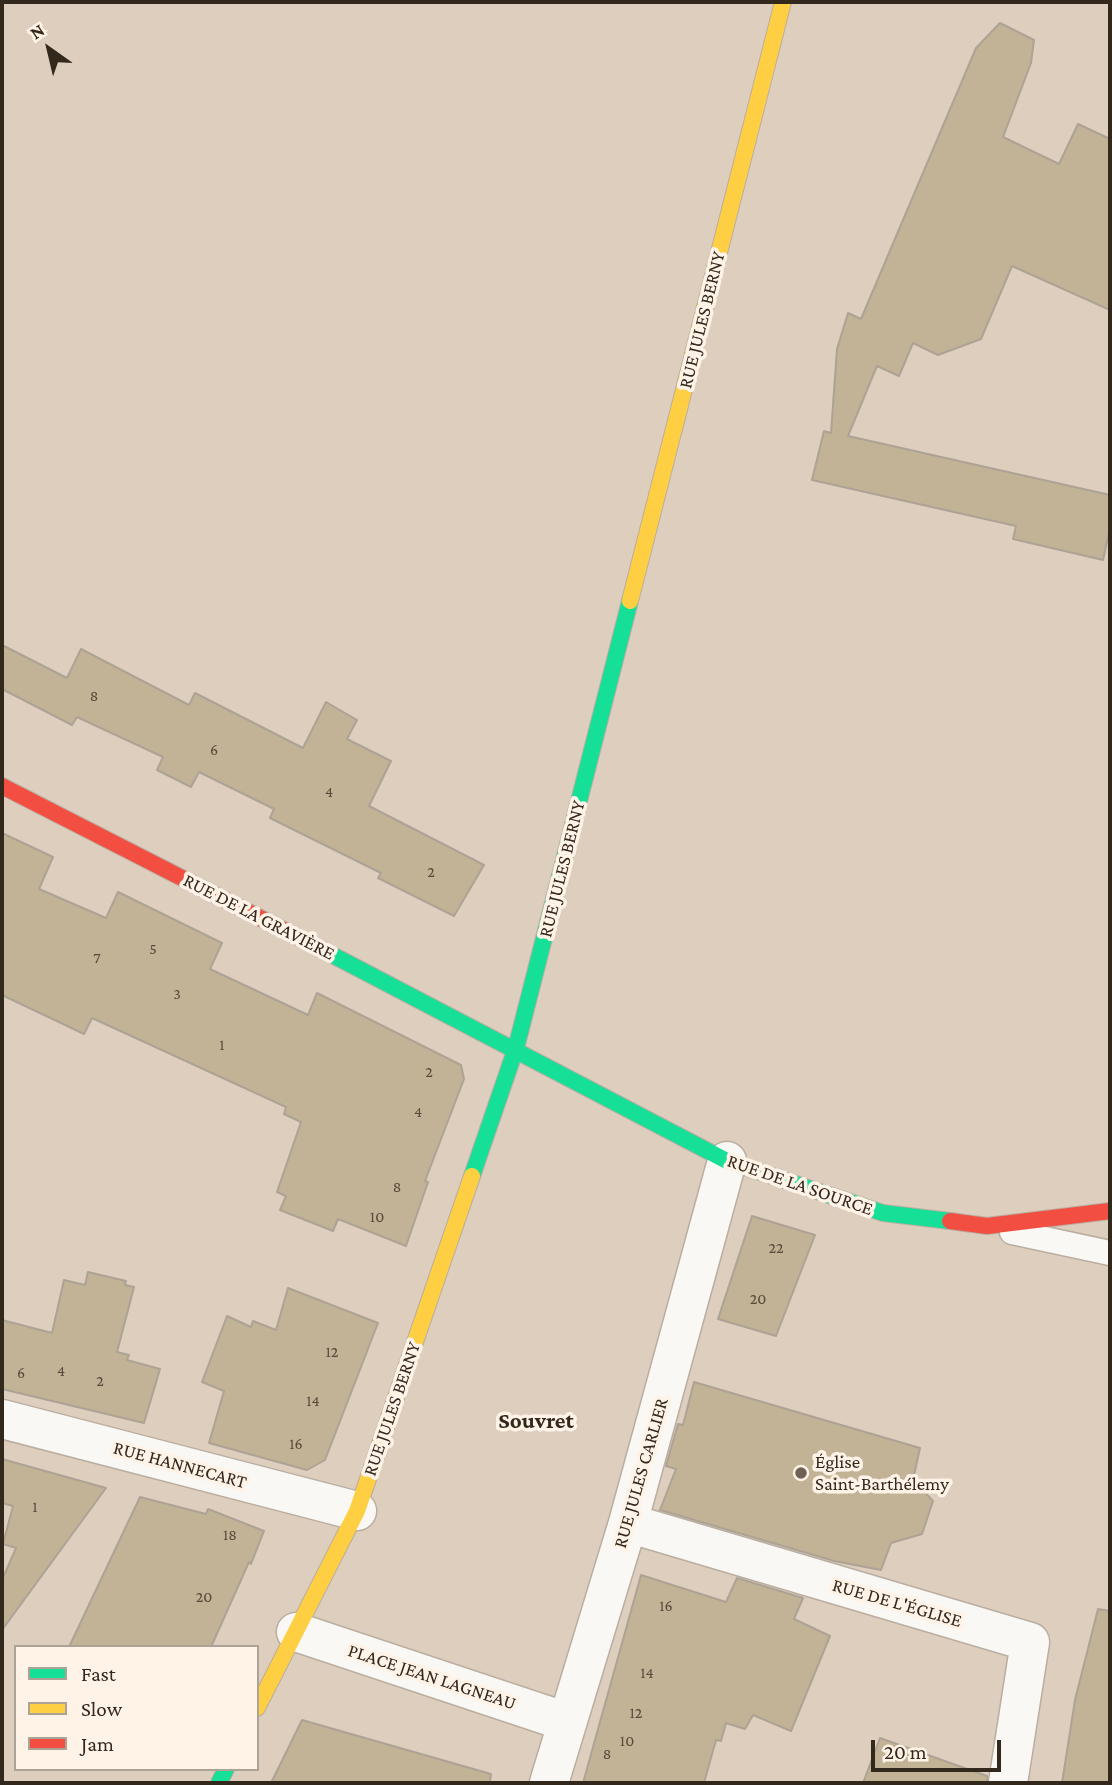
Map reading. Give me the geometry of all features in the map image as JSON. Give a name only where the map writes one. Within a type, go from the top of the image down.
[{"type":"main road","name":"RUE JULES BERNY","points":[[259,1704],[357,1511],[516,1048],[783,2]]},
{"type":"main road","name":"RUE DE LA GRAVIÈRE","points":[[2,786],[516,1048]]},
{"type":"main road","name":"RUE DE LA SOURCE","points":[[516,1048],[727,1161],[883,1213],[987,1227],[1110,1211]]},
{"type":"street","name":"RUE JULES CARLIER","points":[[549,1783],[628,1523],[727,1161]]},
{"type":"street","name":"RUE HANNECART","points":[[2,1419],[357,1511]]},
{"type":"street","name":"RUE DE L'ÉGLISE","points":[[628,1523],[1030,1642],[1008,1783]]},
{"type":"street","name":"PLACE JEAN LAGNEAU","points":[[296,1632],[567,1722]]},
{"type":"lane","points":[[987,1227],[1110,1253]]},
{"type":"building","points":[[1000,23],[1034,40],[1031,63],[1003,137],[1059,164],[1078,124],[1110,139],[1110,310],[1012,266],[981,339],[938,355],[913,343],[899,376],[877,366],[848,436],[1110,495],[1110,528],[1103,560],[1013,539],[1016,526],[812,480],[824,431],[831,433],[837,349],[848,313],[861,319],[976,48]]},
{"type":"building","points":[[2,645],[67,678],[81,649],[189,705],[195,693],[303,748],[326,702],[357,720],[347,739],[391,761],[369,806],[484,865],[454,916],[378,878],[381,873],[270,818],[274,809],[199,772],[191,787],[157,770],[163,757],[77,717],[72,725],[2,689]]},
{"type":"building","points":[[2,833],[53,857],[39,889],[106,918],[118,892],[222,943],[210,969],[308,1015],[317,993],[461,1065],[464,1079],[425,1181],[428,1182],[406,1246],[338,1219],[333,1231],[280,1210],[286,1196],[277,1192],[301,1122],[284,1114],[286,1107],[92,1018],[84,1034],[2,995]]},
{"type":"building","points":[[752,1216],[815,1235],[776,1336],[718,1319]]},
{"type":"building","points":[[88,1272],[126,1281],[125,1285],[134,1287],[117,1352],[129,1355],[127,1360],[160,1369],[144,1423],[2,1389],[2,1320],[52,1333],[64,1280],[85,1285]]},
{"type":"building","points":[[288,1288],[378,1323],[325,1460],[307,1470],[209,1443],[224,1391],[202,1382],[227,1316],[251,1327],[253,1321],[276,1330]]},
{"type":"building","name":"Église Saint-Barthélemy","points":[[694,1382],[920,1448],[913,1480],[933,1501],[922,1534],[891,1543],[881,1570],[834,1561],[660,1510],[676,1469],[666,1466],[678,1424],[683,1425]]},
{"type":"building","points":[[2,1459],[106,1488],[2,1630],[2,1580],[16,1548],[3,1544],[13,1506],[2,1503]]},
{"type":"building","points":[[140,1497],[206,1514],[208,1509],[264,1531],[212,1645],[70,1645]]},
{"type":"building","points":[[641,1575],[726,1602],[737,1578],[803,1598],[794,1619],[830,1636],[791,1731],[753,1715],[745,1729],[726,1723],[721,1741],[716,1740],[704,1783],[583,1783]]},
{"type":"building","points":[[1098,1609],[1110,1611],[1110,1783],[1062,1783],[1075,1700]]},
{"type":"building","points":[[302,1720],[491,1774],[490,1783],[271,1783]]},
{"type":"building","points":[[880,1738],[987,1776],[987,1783],[863,1783]]},
{"type":"traffic: fast","points":[[472,1176],[516,1048],[630,601]]},
{"type":"traffic: fast","points":[[319,948],[727,1161],[883,1213],[950,1221]]},
{"type":"traffic: fast","points":[[219,1783],[225,1771]]},
{"type":"traffic: slow","points":[[630,601],[783,2]]},
{"type":"traffic: slow","points":[[259,1704],[357,1511],[472,1176]]},
{"type":"traffic: jam","points":[[2,786],[319,948]]},
{"type":"traffic: jam","points":[[950,1221],[987,1226],[1110,1211]]},
{"type":"place","name":"Église Saint-Barthélemy","points":[[801,1473]]},
{"type":"district","name":"Souvret","points":[[536,1421]]}]
